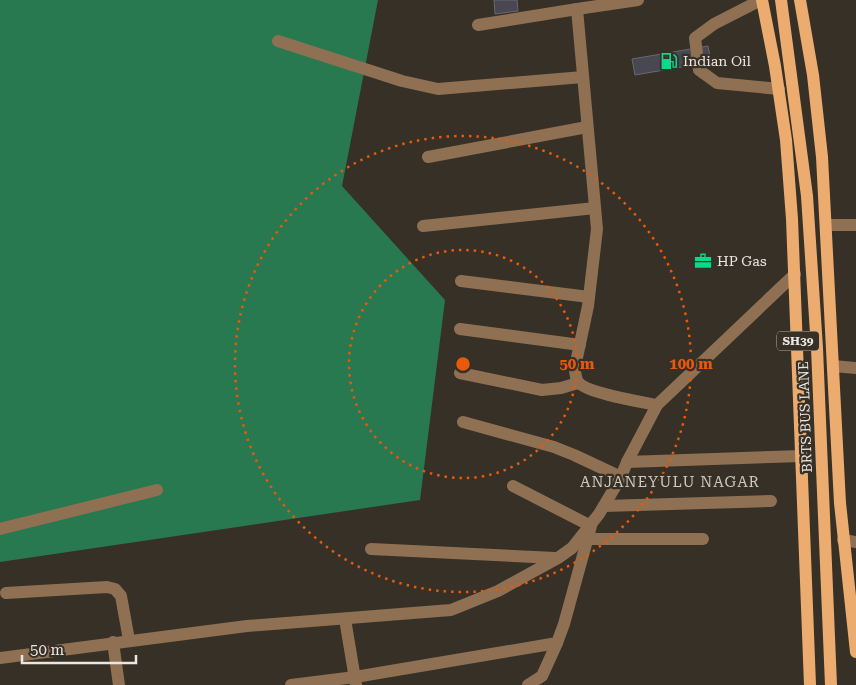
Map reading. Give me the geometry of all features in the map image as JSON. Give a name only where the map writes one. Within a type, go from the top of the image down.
[{"type":"main road","name":"SH39","points":[[761,0],[779,90],[786,140],[795,274],[810,685]]},
{"type":"main road","name":"BRTS BUS LANE","points":[[782,0],[807,196],[817,348],[831,685]]},
{"type":"main road","name":"SH39","points":[[800,0],[821,148],[840,504],[850,541],[856,652]]},
{"type":"street","points":[[478,25],[638,0]]},
{"type":"street","points":[[761,0],[714,24],[694,38],[699,70],[717,83],[779,90]]},
{"type":"street","points":[[577,9],[597,229],[589,297],[575,375],[578,383],[592,390],[657,405]]},
{"type":"street","points":[[278,40],[402,81],[438,89],[583,77]]},
{"type":"street","points":[[428,157],[588,127]]},
{"type":"street","points":[[423,226],[595,208]]},
{"type":"street","points":[[826,226],[856,226]]},
{"type":"street","points":[[0,658],[247,626],[451,610],[498,591],[558,558],[572,548],[591,526],[621,478],[627,462],[657,405],[795,274]]},
{"type":"street","points":[[461,281],[589,297]]},
{"type":"street","points":[[460,329],[580,345]]},
{"type":"street","points":[[833,366],[856,368]]},
{"type":"street","points":[[460,373],[542,390],[561,388],[578,383]]},
{"type":"street","points":[[462,422],[574,454],[621,478]]},
{"type":"street","points":[[627,462],[802,456]]},
{"type":"street","points":[[513,486],[591,526]]},
{"type":"street","points":[[0,529],[157,490]]},
{"type":"street","points":[[604,506],[771,501]]},
{"type":"street","points":[[528,685],[542,676],[564,624],[591,526]]},
{"type":"street","points":[[588,539],[703,538]]},
{"type":"street","points":[[371,549],[558,558]]},
{"type":"street","points":[[6,593],[115,589],[120,596],[129,640]]},
{"type":"street","points":[[345,619],[356,681]]},
{"type":"street","points":[[113,642],[119,685]]},
{"type":"street","points":[[291,685],[356,681],[556,643]]},
{"type":"green space","points":[[0,0],[378,0],[342,186],[445,300],[420,500],[0,562]]},
{"type":"building","points":[[494,0],[517,0],[518,11],[495,14]]},
{"type":"building","points":[[708,46],[711,62],[635,75],[632,59]]},
{"type":"place","name":"Indian Oil","points":[[669,61]]},
{"type":"place","name":"HP Gas","points":[[703,261]]},
{"type":"district","name":"ANJANEYULU NAGAR","points":[[670,482]]}]
